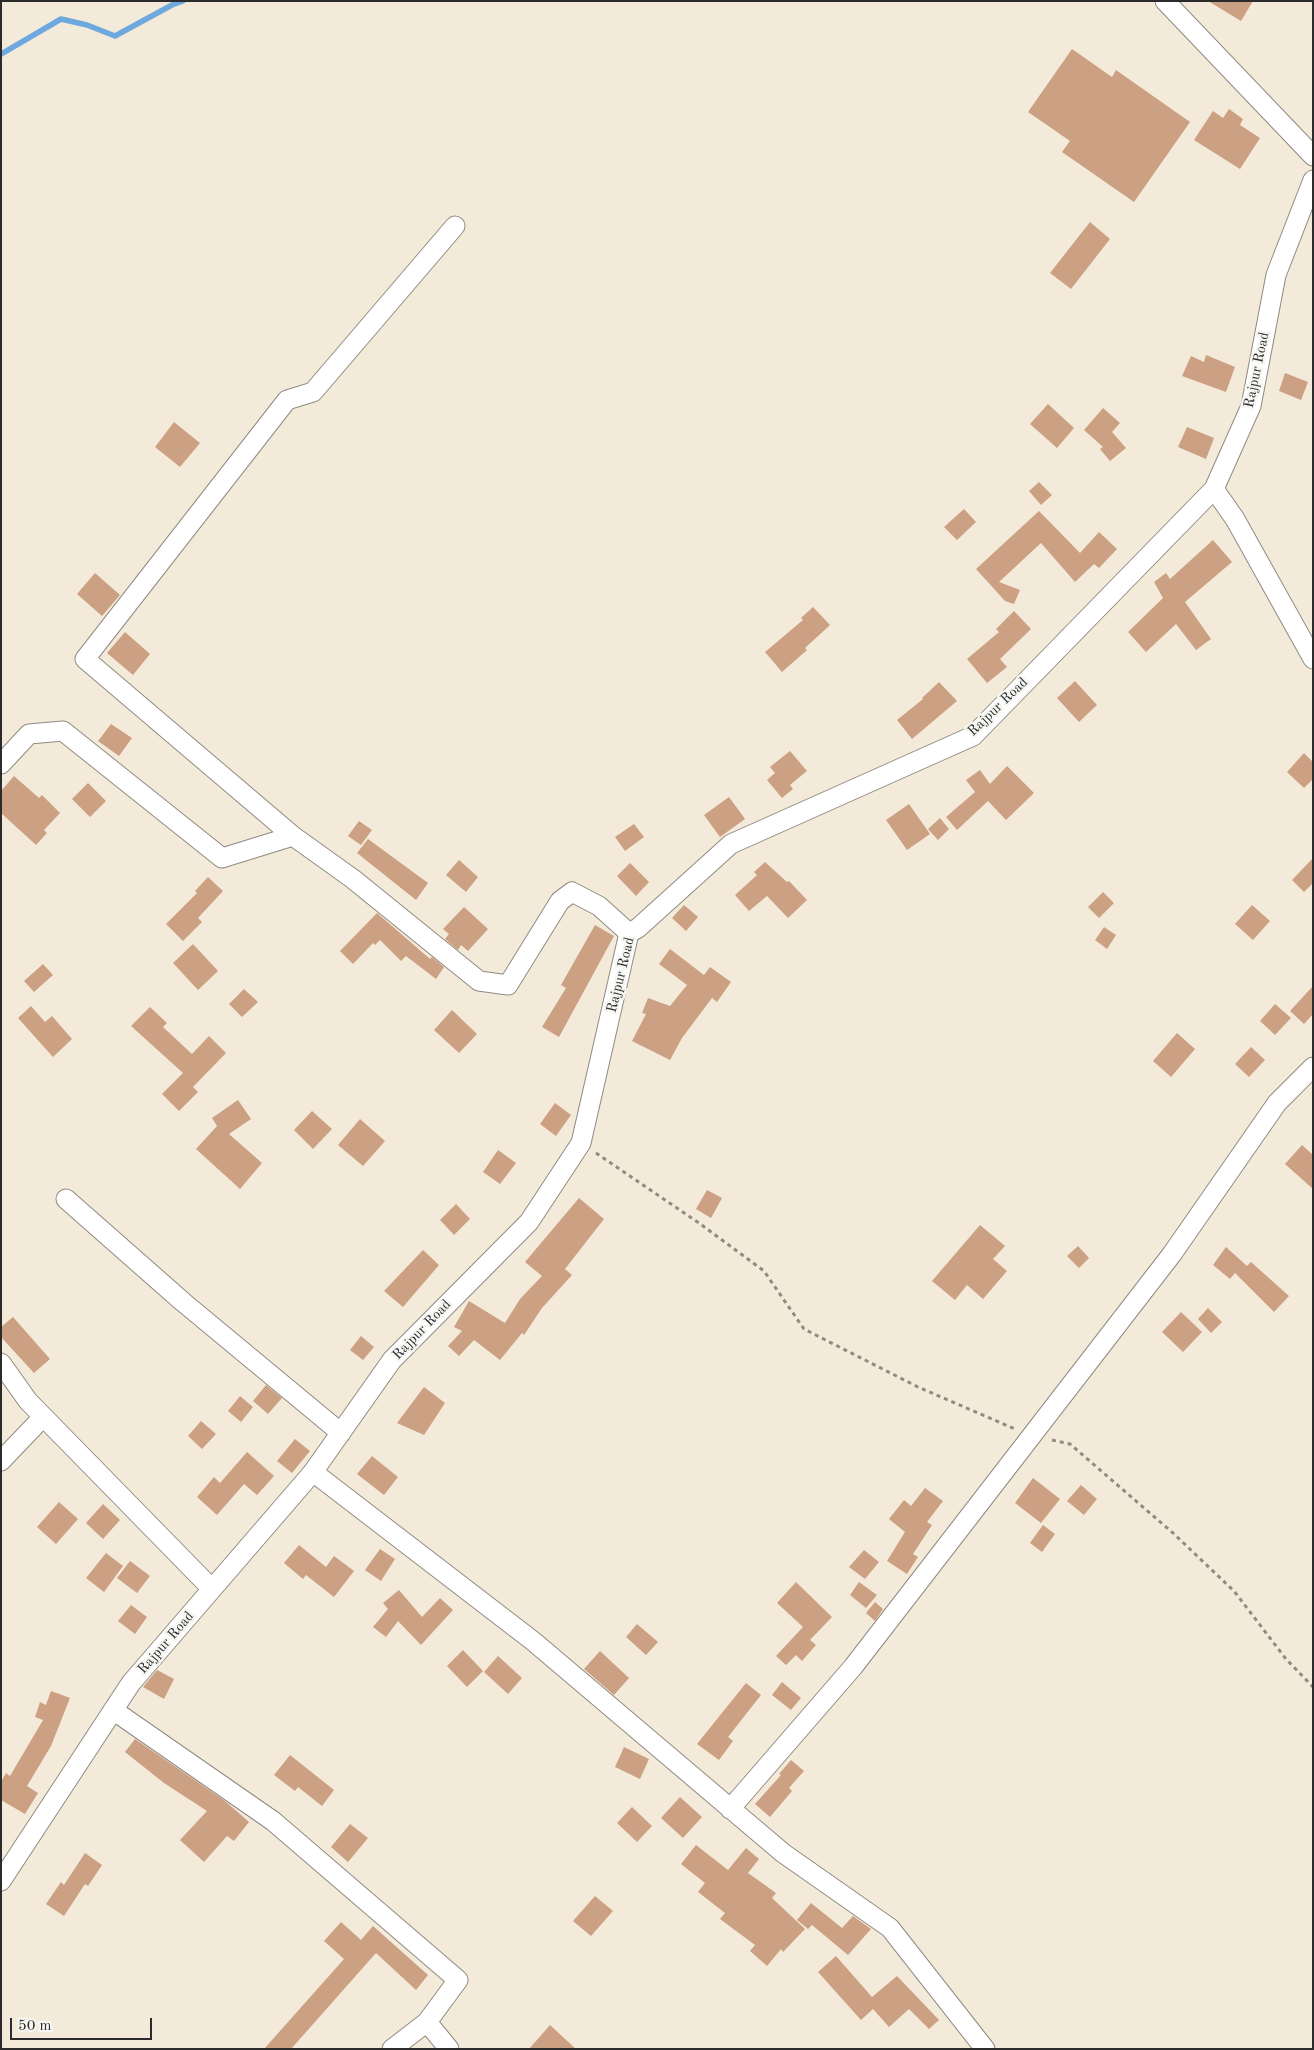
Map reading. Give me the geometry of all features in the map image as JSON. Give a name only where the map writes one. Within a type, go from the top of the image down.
[{"type":"street","points":[[1165,1],[1313,156]]},
{"type":"street","name":"Rajpur Road","points":[[1,1880],[131,1683],[313,1472],[392,1360],[529,1222],[582,1143],[629,933],[638,928],[731,844],[973,736],[1214,489],[1251,406],[1276,275],[1313,180]]},
{"type":"street","points":[[455,226],[313,392],[287,400],[84,659],[292,836],[352,879],[480,981],[508,985],[560,901],[572,892],[599,906],[629,933]]},
{"type":"street","points":[[1214,489],[1235,519],[1313,659]]},
{"type":"street","points":[[1,764],[29,734],[63,731],[222,858],[292,836]]},
{"type":"street","points":[[730,1808],[853,1667],[1172,1254],[1277,1103],[1313,1067]]},
{"type":"street","points":[[66,1199],[184,1302],[341,1433]]},
{"type":"street","points":[[1,1363],[28,1402],[212,1589]]},
{"type":"street","points":[[1,1461],[43,1417]]},
{"type":"street","points":[[313,1472],[533,1641],[783,1853],[890,1928],[985,2049]]},
{"type":"street","points":[[113,1710],[273,1820],[458,1980],[427,2022],[392,2049]]},
{"type":"street","points":[[427,2022],[449,2049]]},
{"type":"path","points":[[582,1143],[699,1223],[764,1271],[804,1329],[918,1387],[1031,1436],[1070,1444],[1172,1532],[1234,1591],[1286,1659],[1313,1687]]},
{"type":"building","points":[[1208,1],[1253,1],[1241,21]]},
{"type":"building","points":[[1072,49],[1112,77],[1116,70],[1190,122],[1134,202],[1062,152],[1070,141],[1028,112]]},
{"type":"building","points":[[1229,109],[1243,119],[1240,125],[1260,138],[1240,169],[1194,140],[1213,111],[1223,118]]},
{"type":"building","points":[[1090,222],[1110,239],[1071,289],[1050,273]]},
{"type":"building","points":[[1206,355],[1235,367],[1226,392],[1182,376],[1191,356],[1204,362]]},
{"type":"building","points":[[1285,373],[1308,382],[1301,400],[1279,391]]},
{"type":"building","points":[[1048,404],[1074,428],[1057,448],[1030,424]]},
{"type":"building","points":[[1103,408],[1120,423],[1112,432],[1126,448],[1110,461],[1100,449],[1103,447],[1084,430]]},
{"type":"building","points":[[174,422],[200,443],[180,467],[155,447]]},
{"type":"building","points":[[1187,427],[1214,438],[1206,459],[1178,447]]},
{"type":"building","points":[[1039,482],[1052,495],[1041,505],[1029,491]]},
{"type":"building","points":[[964,509],[976,522],[957,540],[944,527]]},
{"type":"building","points":[[1039,511],[1080,553],[1099,532],[1117,549],[1099,568],[1094,564],[1075,582],[1041,543],[999,582],[1020,590],[1014,604],[1005,601],[976,569]]},
{"type":"building","points":[[1213,540],[1232,562],[1185,602],[1211,639],[1196,650],[1176,624],[1146,652],[1128,632],[1163,598],[1154,582],[1166,573],[1170,579]]},
{"type":"building","points":[[95,573],[120,595],[102,616],[77,594]]},
{"type":"building","points":[[813,607],[830,625],[805,648],[807,650],[782,672],[765,652],[803,620],[801,618]]},
{"type":"building","points":[[1014,611],[1031,629],[1000,659],[1007,667],[987,683],[967,659],[999,632],[996,629]]},
{"type":"building","points":[[125,632],[150,654],[133,675],[107,653]]},
{"type":"building","points":[[1075,681],[1097,705],[1079,722],[1057,698]]},
{"type":"building","points":[[939,682],[957,701],[912,739],[897,720],[923,699]]},
{"type":"building","points":[[111,724],[132,738],[119,756],[98,741]]},
{"type":"building","points":[[790,751],[807,771],[790,785],[793,789],[782,798],[767,780],[775,773],[770,767]]},
{"type":"building","points":[[1304,753],[1313,762],[1313,779],[1304,788],[1287,772]]},
{"type":"building","points":[[1007,766],[1034,793],[1006,820],[988,801],[957,830],[946,817],[975,792],[966,780],[980,770],[990,784]]},
{"type":"building","points":[[14,776],[39,798],[42,795],[60,813],[44,830],[47,833],[36,845],[1,813],[1,791]]},
{"type":"building","points":[[88,783],[106,801],[90,817],[72,799]]},
{"type":"building","points":[[729,797],[745,819],[720,837],[704,815]]},
{"type":"building","points":[[909,804],[930,834],[907,850],[886,820]]},
{"type":"building","points":[[940,818],[949,829],[938,840],[928,829]]},
{"type":"building","points":[[359,821],[372,830],[361,845],[348,836]]},
{"type":"building","points":[[634,824],[644,837],[625,851],[615,837]]},
{"type":"building","points":[[368,839],[428,883],[416,900],[357,853]]},
{"type":"building","points":[[1313,858],[1313,883],[1304,892],[1292,880]]},
{"type":"building","points":[[459,860],[478,877],[466,892],[446,875]]},
{"type":"building","points":[[765,862],[787,882],[789,881],[807,900],[788,918],[767,896],[749,911],[735,895],[757,875],[754,872]]},
{"type":"building","points":[[630,863],[649,882],[636,896],[617,876]]},
{"type":"building","points":[[208,877],[223,891],[198,918],[202,922],[183,941],[166,924],[197,893],[195,891]]},
{"type":"building","points":[[1103,892],[1114,903],[1099,918],[1088,907]]},
{"type":"building","points":[[684,905],[698,917],[686,931],[672,918]]},
{"type":"building","points":[[1252,905],[1270,921],[1253,940],[1235,924]]},
{"type":"building","points":[[464,907],[488,929],[468,951],[461,945],[458,950],[445,939],[449,934],[443,929]]},
{"type":"building","points":[[377,913],[430,959],[432,957],[444,967],[436,979],[406,956],[401,961],[380,940],[375,945],[373,943],[353,964],[340,951]]},
{"type":"building","points":[[595,925],[614,936],[559,1037],[542,1027],[566,988],[561,985]]},
{"type":"building","points":[[1104,927],[1116,935],[1107,949],[1095,940]]},
{"type":"building","points":[[193,944],[218,971],[198,990],[173,963]]},
{"type":"building","points":[[670,949],[704,975],[710,967],[731,982],[717,1002],[712,998],[682,1038],[670,1060],[632,1041],[646,1014],[642,1013],[648,998],[670,1006],[687,985],[659,964]]},
{"type":"building","points":[[43,964],[53,975],[34,992],[24,981]]},
{"type":"building","points":[[1313,986],[1313,1014],[1304,1024],[1290,1011]]},
{"type":"building","points":[[244,989],[258,1002],[242,1017],[229,1004]]},
{"type":"building","points":[[1275,1004],[1291,1018],[1275,1035],[1260,1021]]},
{"type":"building","points":[[31,1006],[45,1022],[52,1016],[72,1039],[53,1057],[18,1018]]},
{"type":"building","points":[[150,1007],[167,1023],[163,1027],[192,1054],[209,1036],[226,1053],[193,1087],[198,1092],[179,1111],[162,1094],[183,1073],[131,1026]]},
{"type":"building","points":[[452,1010],[477,1034],[459,1053],[434,1030]]},
{"type":"building","points":[[1177,1033],[1195,1049],[1171,1077],[1153,1061]]},
{"type":"building","points":[[1251,1047],[1265,1060],[1249,1077],[1235,1064]]},
{"type":"building","points":[[238,1100],[251,1119],[229,1134],[262,1163],[240,1189],[196,1149],[217,1126],[212,1118]]},
{"type":"building","points":[[555,1103],[571,1115],[556,1136],[540,1124]]},
{"type":"building","points":[[312,1111],[332,1129],[313,1149],[294,1130]]},
{"type":"building","points":[[360,1119],[385,1141],[363,1166],[338,1145]]},
{"type":"building","points":[[1302,1145],[1313,1155],[1313,1189],[1285,1164]]},
{"type":"building","points":[[498,1150],[516,1163],[500,1184],[483,1172]]},
{"type":"building","points":[[707,1190],[722,1198],[711,1218],[696,1209]]},
{"type":"building","points":[[579,1198],[604,1219],[565,1269],[572,1275],[542,1308],[524,1335],[522,1333],[500,1360],[474,1340],[459,1356],[448,1346],[462,1331],[454,1327],[469,1301],[505,1323],[520,1299],[542,1276],[525,1262]]},
{"type":"building","points":[[456,1204],[470,1219],[454,1235],[440,1220]]},
{"type":"building","points":[[980,1225],[1005,1246],[993,1259],[1007,1271],[983,1299],[967,1285],[955,1300],[932,1281]]},
{"type":"building","points":[[1078,1246],[1089,1258],[1079,1268],[1067,1256]]},
{"type":"building","points":[[1226,1247],[1247,1266],[1251,1262],[1289,1296],[1274,1312],[1235,1273],[1230,1279],[1213,1265]]},
{"type":"building","points":[[423,1250],[439,1265],[403,1307],[384,1291]]},
{"type":"building","points":[[1208,1308],[1222,1322],[1211,1333],[1198,1319]]},
{"type":"building","points":[[1181,1312],[1202,1332],[1183,1352],[1162,1332]]},
{"type":"building","points":[[13,1317],[50,1359],[34,1373],[1,1337],[1,1327]]},
{"type":"building","points":[[361,1336],[374,1347],[363,1360],[350,1350]]},
{"type":"building","points":[[266,1385],[282,1398],[268,1414],[253,1401]]},
{"type":"building","points":[[424,1387],[445,1403],[424,1435],[397,1423]]},
{"type":"building","points":[[240,1396],[253,1407],[241,1422],[228,1411]]},
{"type":"building","points":[[201,1421],[216,1434],[202,1449],[188,1436]]},
{"type":"building","points":[[295,1439],[310,1451],[292,1473],[277,1461]]},
{"type":"building","points":[[247,1452],[274,1476],[257,1495],[244,1484],[217,1515],[197,1497],[214,1477],[220,1483]]},
{"type":"building","points":[[372,1456],[398,1477],[384,1495],[357,1474]]},
{"type":"building","points":[[1033,1478],[1060,1499],[1041,1523],[1015,1503]]},
{"type":"building","points":[[1081,1485],[1097,1499],[1084,1515],[1067,1501]]},
{"type":"building","points":[[925,1488],[943,1501],[927,1522],[932,1525],[913,1554],[918,1557],[907,1574],[887,1561],[905,1532],[889,1519],[904,1500],[911,1506]]},
{"type":"building","points":[[59,1502],[78,1519],[56,1544],[37,1527]]},
{"type":"building","points":[[103,1504],[120,1520],[103,1539],[86,1523]]},
{"type":"building","points":[[1043,1525],[1055,1534],[1042,1552],[1030,1543]]},
{"type":"building","points":[[299,1545],[326,1567],[334,1556],[354,1571],[334,1597],[306,1575],[303,1579],[284,1563]]},
{"type":"building","points":[[380,1549],[395,1559],[381,1581],[365,1570]]},
{"type":"building","points":[[864,1550],[879,1562],[865,1579],[849,1567]]},
{"type":"building","points":[[106,1553],[123,1566],[104,1592],[86,1578]]},
{"type":"building","points":[[130,1561],[150,1576],[137,1593],[117,1578]]},
{"type":"building","points":[[796,1582],[832,1617],[810,1640],[816,1645],[802,1661],[796,1655],[786,1665],[776,1656],[803,1627],[777,1603]]},
{"type":"building","points":[[859,1582],[877,1595],[866,1608],[850,1595]]},
{"type":"building","points":[[399,1590],[422,1617],[440,1598],[453,1610],[421,1645],[398,1621],[386,1637],[373,1627],[388,1609],[383,1603]]},
{"type":"building","points":[[875,1602],[883,1609],[875,1621],[866,1613]]},
{"type":"building","points":[[131,1605],[147,1617],[135,1634],[118,1621]]},
{"type":"building","points":[[637,1624],[658,1642],[646,1655],[626,1637]]},
{"type":"building","points":[[463,1650],[483,1671],[467,1687],[447,1666]]},
{"type":"building","points":[[600,1651],[629,1678],[614,1695],[584,1669]]},
{"type":"building","points":[[498,1656],[522,1678],[508,1694],[484,1672]]},
{"type":"building","points":[[157,1670],[174,1679],[164,1699],[143,1687]]},
{"type":"building","points":[[782,1682],[801,1698],[791,1710],[772,1695]]},
{"type":"building","points":[[746,1683],[761,1695],[728,1737],[733,1741],[719,1760],[697,1744]]},
{"type":"building","points":[[51,1691],[70,1698],[51,1746],[27,1786],[38,1793],[25,1814],[1,1800],[1,1782],[6,1773],[10,1776],[43,1720],[35,1717],[40,1702],[46,1705]]},
{"type":"building","points":[[135,1739],[225,1801],[249,1822],[234,1841],[227,1836],[204,1862],[180,1840],[207,1811],[164,1783],[125,1752]]},
{"type":"building","points":[[624,1747],[649,1759],[640,1779],[615,1767]]},
{"type":"building","points":[[290,1755],[334,1790],[322,1806],[298,1787],[295,1791],[274,1775]]},
{"type":"building","points":[[791,1760],[804,1771],[789,1788],[792,1791],[770,1817],[755,1804],[781,1775],[779,1774]]},
{"type":"building","points":[[680,1797],[702,1817],[683,1838],[661,1818]]},
{"type":"building","points":[[632,1807],[652,1826],[637,1842],[617,1823]]},
{"type":"building","points":[[350,1824],[368,1838],[348,1862],[331,1847]]},
{"type":"building","points":[[696,1845],[728,1870],[746,1848],[759,1859],[748,1873],[776,1893],[772,1898],[805,1929],[783,1952],[781,1949],[767,1966],[750,1951],[755,1945],[720,1919],[725,1913],[698,1892],[705,1883],[681,1864]]},
{"type":"building","points":[[85,1853],[102,1865],[88,1886],[85,1884],[64,1916],[46,1904],[61,1882],[64,1885]]},
{"type":"building","points":[[595,1896],[613,1911],[591,1936],[573,1921]]},
{"type":"building","points":[[811,1903],[842,1928],[853,1916],[871,1929],[848,1955],[812,1925],[808,1929],[797,1920]]},
{"type":"building","points":[[341,1922],[361,1940],[373,1926],[428,1975],[416,1990],[376,1953],[291,2049],[264,2049],[344,1959],[324,1941]]},
{"type":"building","points":[[836,1956],[872,1997],[897,1976],[939,2020],[929,2029],[909,2009],[889,2027],[873,2009],[861,2020],[818,1972]]},
{"type":"building","points":[[550,2025],[576,2049],[529,2049]]},
{"type":"waterway","points":[[1,54],[61,19],[87,25],[115,36],[183,1]]}]
